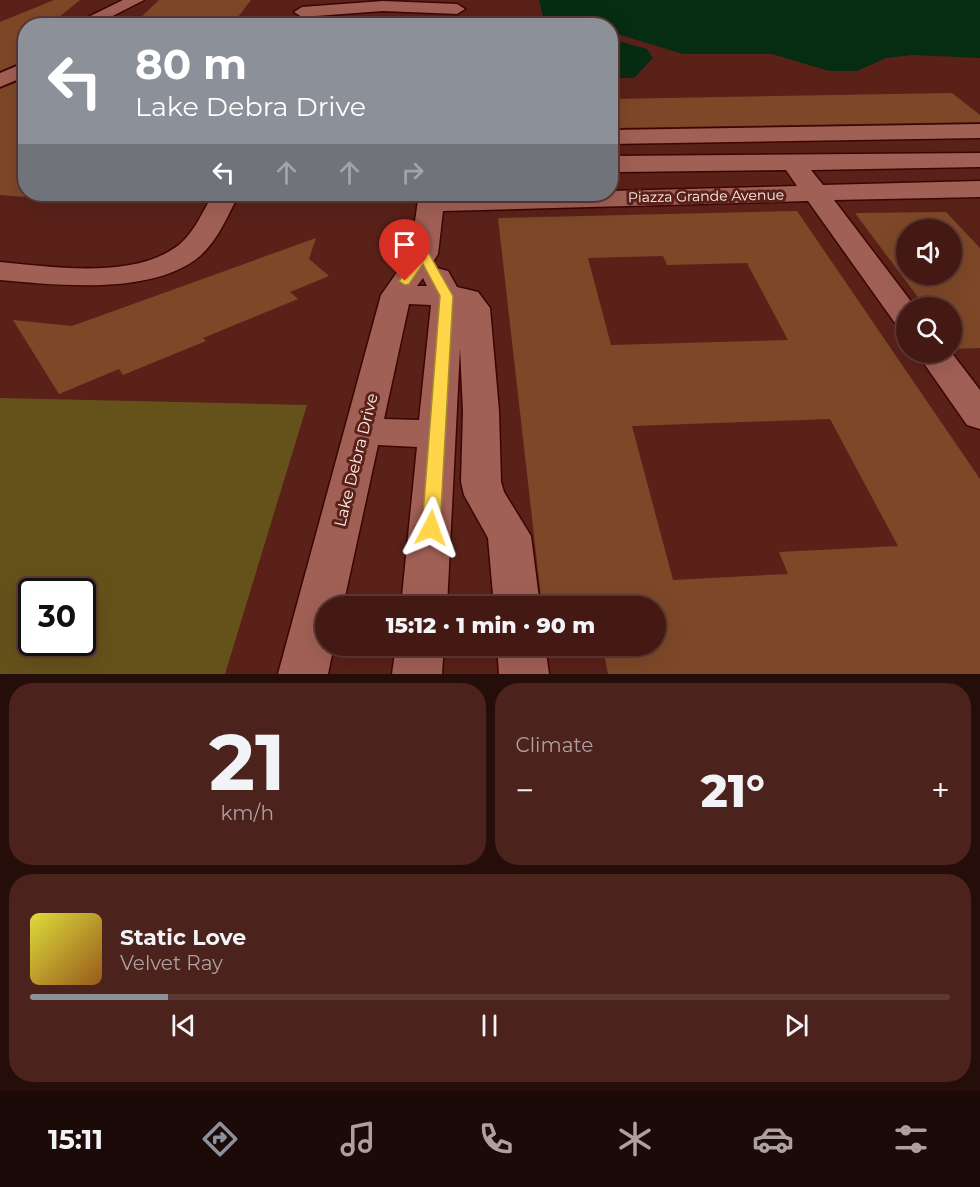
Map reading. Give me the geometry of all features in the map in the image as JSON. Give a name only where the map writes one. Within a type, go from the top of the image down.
[{"type":"street","points":[[96,18],[136,0]]},
{"type":"street","points":[[410,0],[431,0]]},
{"type":"street","points":[[302,13],[384,3],[458,11]]},
{"type":"street","points":[[0,81],[18,72]]},
{"type":"street","points":[[618,137],[980,131]]},
{"type":"street","points":[[618,164],[980,160]]},
{"type":"street","points":[[793,163],[896,303]]},
{"type":"street","points":[[970,189],[980,209]]},
{"type":"street","name":"Piazza Grande Avenue","points":[[618,196],[970,189]]},
{"type":"street","points":[[0,271],[77,278],[146,269],[185,253],[202,236],[222,201]]},
{"type":"street","name":"Lake Debra Drive","points":[[303,674],[396,295],[424,254],[432,201]]},
{"type":"street","points":[[424,254],[447,296],[425,596]]},
{"type":"street","points":[[396,295],[463,297],[474,308],[481,411],[481,482],[484,495],[511,544],[516,596]]},
{"type":"street","points":[[941,363],[980,416]]},
{"type":"street","points":[[363,431],[438,434]]},
{"type":"street","points":[[417,674],[419,656]]},
{"type":"street","points":[[522,656],[524,674]]},
{"type":"shaded area","points":[[539,0],[980,0],[980,58],[913,55],[886,58],[857,71],[829,71],[772,54],[683,54],[618,34],[618,18],[543,18]]},
{"type":"shaded area","points":[[618,41],[647,49],[653,58],[634,78],[618,78]]},
{"type":"shaded area","points":[[0,398],[307,405],[225,674],[0,674]]},
{"type":"building","points":[[54,0],[80,0],[58,18],[18,18],[18,63],[0,71],[0,22]]},
{"type":"building","points":[[159,0],[251,0],[237,18],[140,18]]},
{"type":"building","points":[[18,82],[18,196],[0,195],[0,89]]},
{"type":"building","points":[[952,93],[980,115],[980,122],[618,128],[618,99]]},
{"type":"building","points":[[797,211],[896,356],[896,363],[901,363],[980,479],[980,674],[608,674],[604,656],[666,656],[666,596],[541,596],[498,218]],"holes":[[[663,256],[667,265],[747,263],[788,340],[611,345],[588,258]],[[830,419],[898,546],[779,552],[788,574],[673,580],[632,426]]]},
{"type":"building","points":[[946,212],[953,219],[896,219],[896,268],[855,213]]},
{"type":"building","points":[[962,229],[980,248],[980,348],[962,349],[962,297],[918,297],[909,285],[962,285]]},
{"type":"building","points":[[316,238],[309,259],[329,276],[290,292],[298,299],[203,338],[206,341],[123,375],[119,369],[59,394],[13,320],[72,326]]},
{"type":"route","points":[[405,281],[424,254],[447,296],[431,528]]}]
